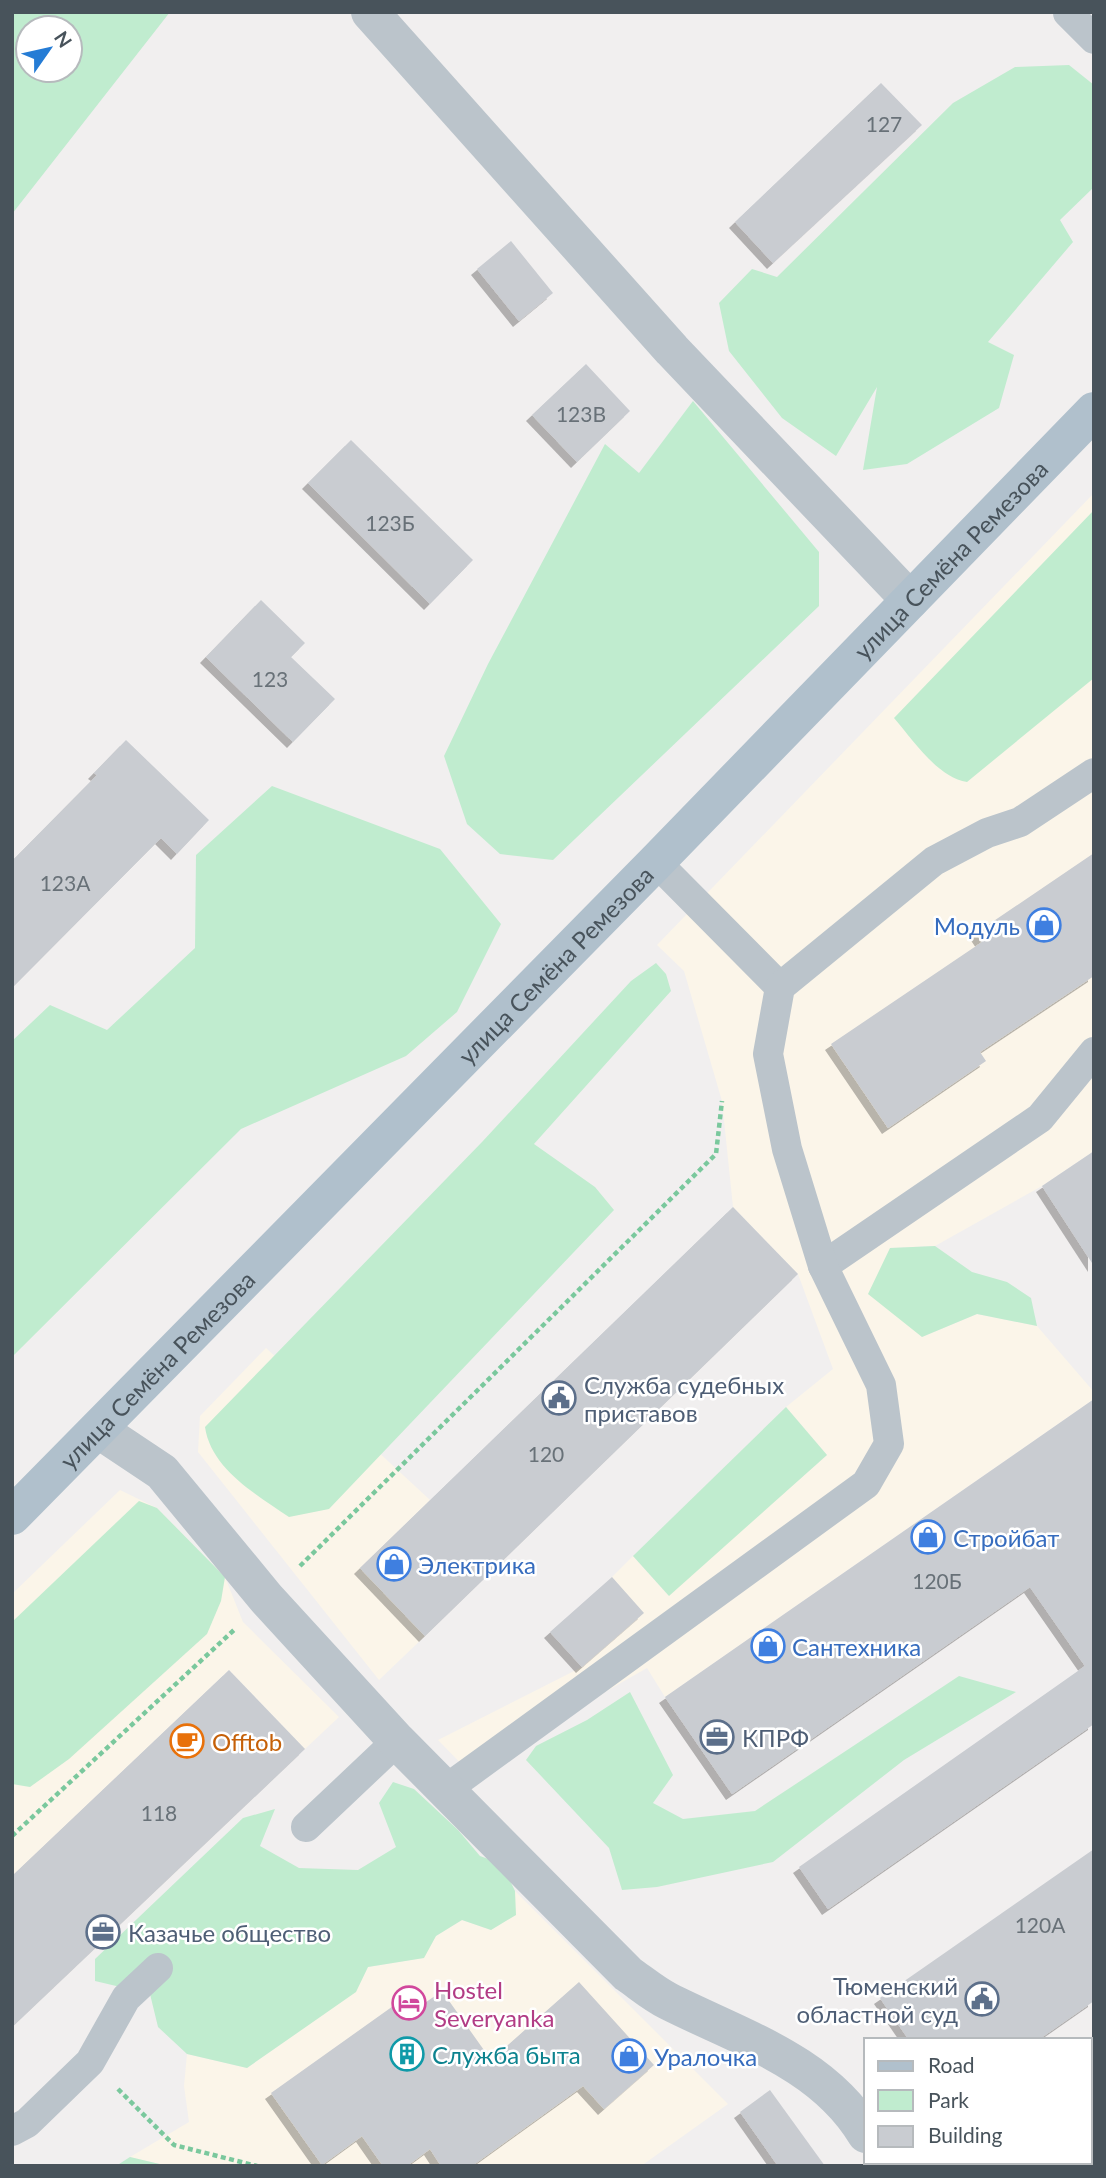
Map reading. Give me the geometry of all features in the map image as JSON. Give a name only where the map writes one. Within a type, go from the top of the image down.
[{"type":"main road","name":"улица Семёна Ремезова","points":[[12,1516],[656,862],[1094,411]]},
{"type":"street","points":[[370,12],[672,350],[910,600]]},
{"type":"street","points":[[99,1430],[162,1472],[266,1598],[397,1741],[628,1974],[665,1999],[769,2049],[814,2075],[859,2121],[864,2130]]},
{"type":"lane","points":[[1068,13],[1094,38]]},
{"type":"lane","points":[[445,1790],[866,1484],[889,1444],[881,1385],[823,1266],[787,1149],[768,1054],[780,987],[934,861],[987,833],[1020,822],[1094,774]]},
{"type":"lane","points":[[656,862],[780,987]]},
{"type":"lane","points":[[823,1266],[1040,1118],[1094,1052]]},
{"type":"lane","points":[[306,1827],[397,1741]]},
{"type":"lane","points":[[12,2132],[27,2123],[90,2062],[126,1998],[158,1968]]},
{"type":"path","points":[[293,1573],[716,1154],[722,1101]]},
{"type":"path","points":[[13,1834],[243,1622]]},
{"type":"path","points":[[90,2062],[174,2145],[257,2166]]},
{"type":"shaded area","points":[[1094,493],[1094,1151],[1042,1186],[935,1246],[890,1248],[922,1337],[977,1314],[1037,1326],[1094,1392],[1094,1399],[665,1697],[647,1668],[605,1692],[479,1782],[438,1740],[582,1667],[643,1613],[612,1577],[633,1556],[668,1595],[827,1455],[786,1407],[833,1369],[798,1274],[733,1207],[722,1101],[684,971],[657,945]]},
{"type":"shaded area","points":[[266,1348],[430,1500],[360,1568],[425,1636],[379,1680],[198,1452],[200,1416]]},
{"type":"shaded area","points":[[120,1490],[157,1508],[225,1577],[243,1622],[339,1717],[305,1749],[229,1670],[12,1876],[12,1594]]},
{"type":"shaded area","points":[[515,1891],[728,2104],[641,2166],[168,2166],[130,2157],[189,2122],[184,2086],[187,2054],[247,2068],[355,1992],[368,1967],[423,1958],[436,1936],[462,1920],[491,1930],[515,1915]]},
{"type":"green space","points":[[12,12],[170,12],[12,214]]},
{"type":"green space","points":[[1069,65],[1094,85],[1094,187],[1060,220],[1073,242],[988,342],[1014,355],[999,408],[907,464],[863,470],[877,387],[836,456],[782,418],[729,351],[719,303],[752,269],[777,277],[953,103],[1015,67]]},
{"type":"green space","points":[[693,401],[819,552],[819,606],[553,860],[500,854],[467,824],[444,756],[488,664],[605,444],[639,473]]},
{"type":"green space","points":[[1094,510],[1094,678],[967,782],[956,779],[926,756],[894,718]]},
{"type":"green space","points":[[272,786],[440,849],[501,924],[457,1012],[406,1056],[241,1129],[12,1357],[12,1041],[50,1005],[107,1030],[195,948],[196,855]]},
{"type":"green space","points":[[656,963],[666,974],[671,991],[534,1144],[595,1187],[614,1210],[329,1509],[289,1517],[237,1480],[216,1456],[205,1427],[482,1142],[631,981]]},
{"type":"green space","points":[[935,1246],[972,1272],[1007,1282],[1031,1298],[1037,1326],[977,1314],[922,1337],[868,1294],[890,1248]]},
{"type":"green space","points":[[786,1407],[827,1455],[669,1596],[633,1556]]},
{"type":"green space","points":[[139,1501],[157,1508],[225,1577],[221,1601],[207,1634],[69,1759],[30,1787],[12,1784],[12,1622]]},
{"type":"green space","points":[[959,1676],[1016,1692],[904,1760],[773,1862],[657,1887],[622,1890],[609,1848],[526,1760],[536,1746],[587,1720],[630,1692],[673,1775],[653,1803],[683,1819],[755,1811]]},
{"type":"green space","points":[[393,1782],[414,1789],[458,1830],[480,1856],[502,1864],[515,1891],[516,1915],[491,1930],[462,1920],[436,1936],[424,1958],[368,1967],[356,1992],[247,2068],[187,2054],[158,2027],[150,1994],[95,1981],[95,1959],[243,1818],[275,1809],[260,1846],[299,1868],[358,1870],[396,1847],[379,1803]]},
{"type":"green space","points":[[130,2157],[168,2166],[116,2166]]},
{"type":"building","points":[[881,83],[922,125],[773,263],[735,222]]},
{"type":"building","points":[[511,241],[553,293],[519,321],[477,269]]},
{"type":"building","points":[[586,364],[630,411],[577,462],[532,415]]},
{"type":"building","points":[[351,440],[473,560],[430,604],[308,483]]},
{"type":"building","points":[[261,600],[305,643],[291,657],[335,699],[293,742],[206,657]]},
{"type":"building","points":[[126,740],[209,820],[177,854],[161,838],[12,988],[12,861],[97,775],[94,773]]},
{"type":"building","points":[[1094,853],[1094,976],[980,1052],[986,1061],[888,1128],[831,1044],[982,942],[976,933]]},
{"type":"building","points":[[1094,1151],[1094,1266],[1042,1186]]},
{"type":"building","points":[[733,1207],[798,1274],[425,1636],[360,1568]]},
{"type":"building","points":[[1094,1399],[1094,1724],[828,1909],[799,1867],[1085,1666],[1030,1587],[732,1794],[665,1697]]},
{"type":"building","points":[[612,1577],[644,1613],[582,1667],[550,1632]]},
{"type":"building","points":[[229,1670],[305,1749],[12,2027],[12,1876]]},
{"type":"building","points":[[1094,1849],[1094,2001],[1041,2038],[908,2038],[880,1998]]},
{"type":"building","name":"Служба быта","points":[[579,1982],[654,2065],[604,2109],[583,2086],[472,2166],[441,2166],[430,2149],[407,2166],[383,2166],[362,2136],[322,2165],[271,2093],[410,1994],[419,2007],[442,1991],[491,2060]]},
{"type":"building","points":[[770,2090],[825,2166],[778,2166],[740,2112]]},
{"type":"place","name":"Модуль","points":[[1044,925]]},
{"type":"place","name":"Служба судебных приставов","points":[[559,1398]]},
{"type":"place","name":"Стройбат","points":[[928,1537]]},
{"type":"place","name":"Электрика","points":[[394,1564]]},
{"type":"place","name":"Сантехника","points":[[768,1646]]},
{"type":"place","name":"КПРФ","points":[[717,1737]]},
{"type":"place","name":"Offtob","points":[[187,1741]]},
{"type":"place","name":"Казачье общество","points":[[103,1932]]},
{"type":"place","name":"Тюменский областной суд","points":[[982,1999]]},
{"type":"place","name":"Hostel Severyanka","points":[[409,2003]]},
{"type":"place","name":"Служба быта","points":[[407,2054]]},
{"type":"place","name":"Уралочка","points":[[629,2056]]}]
